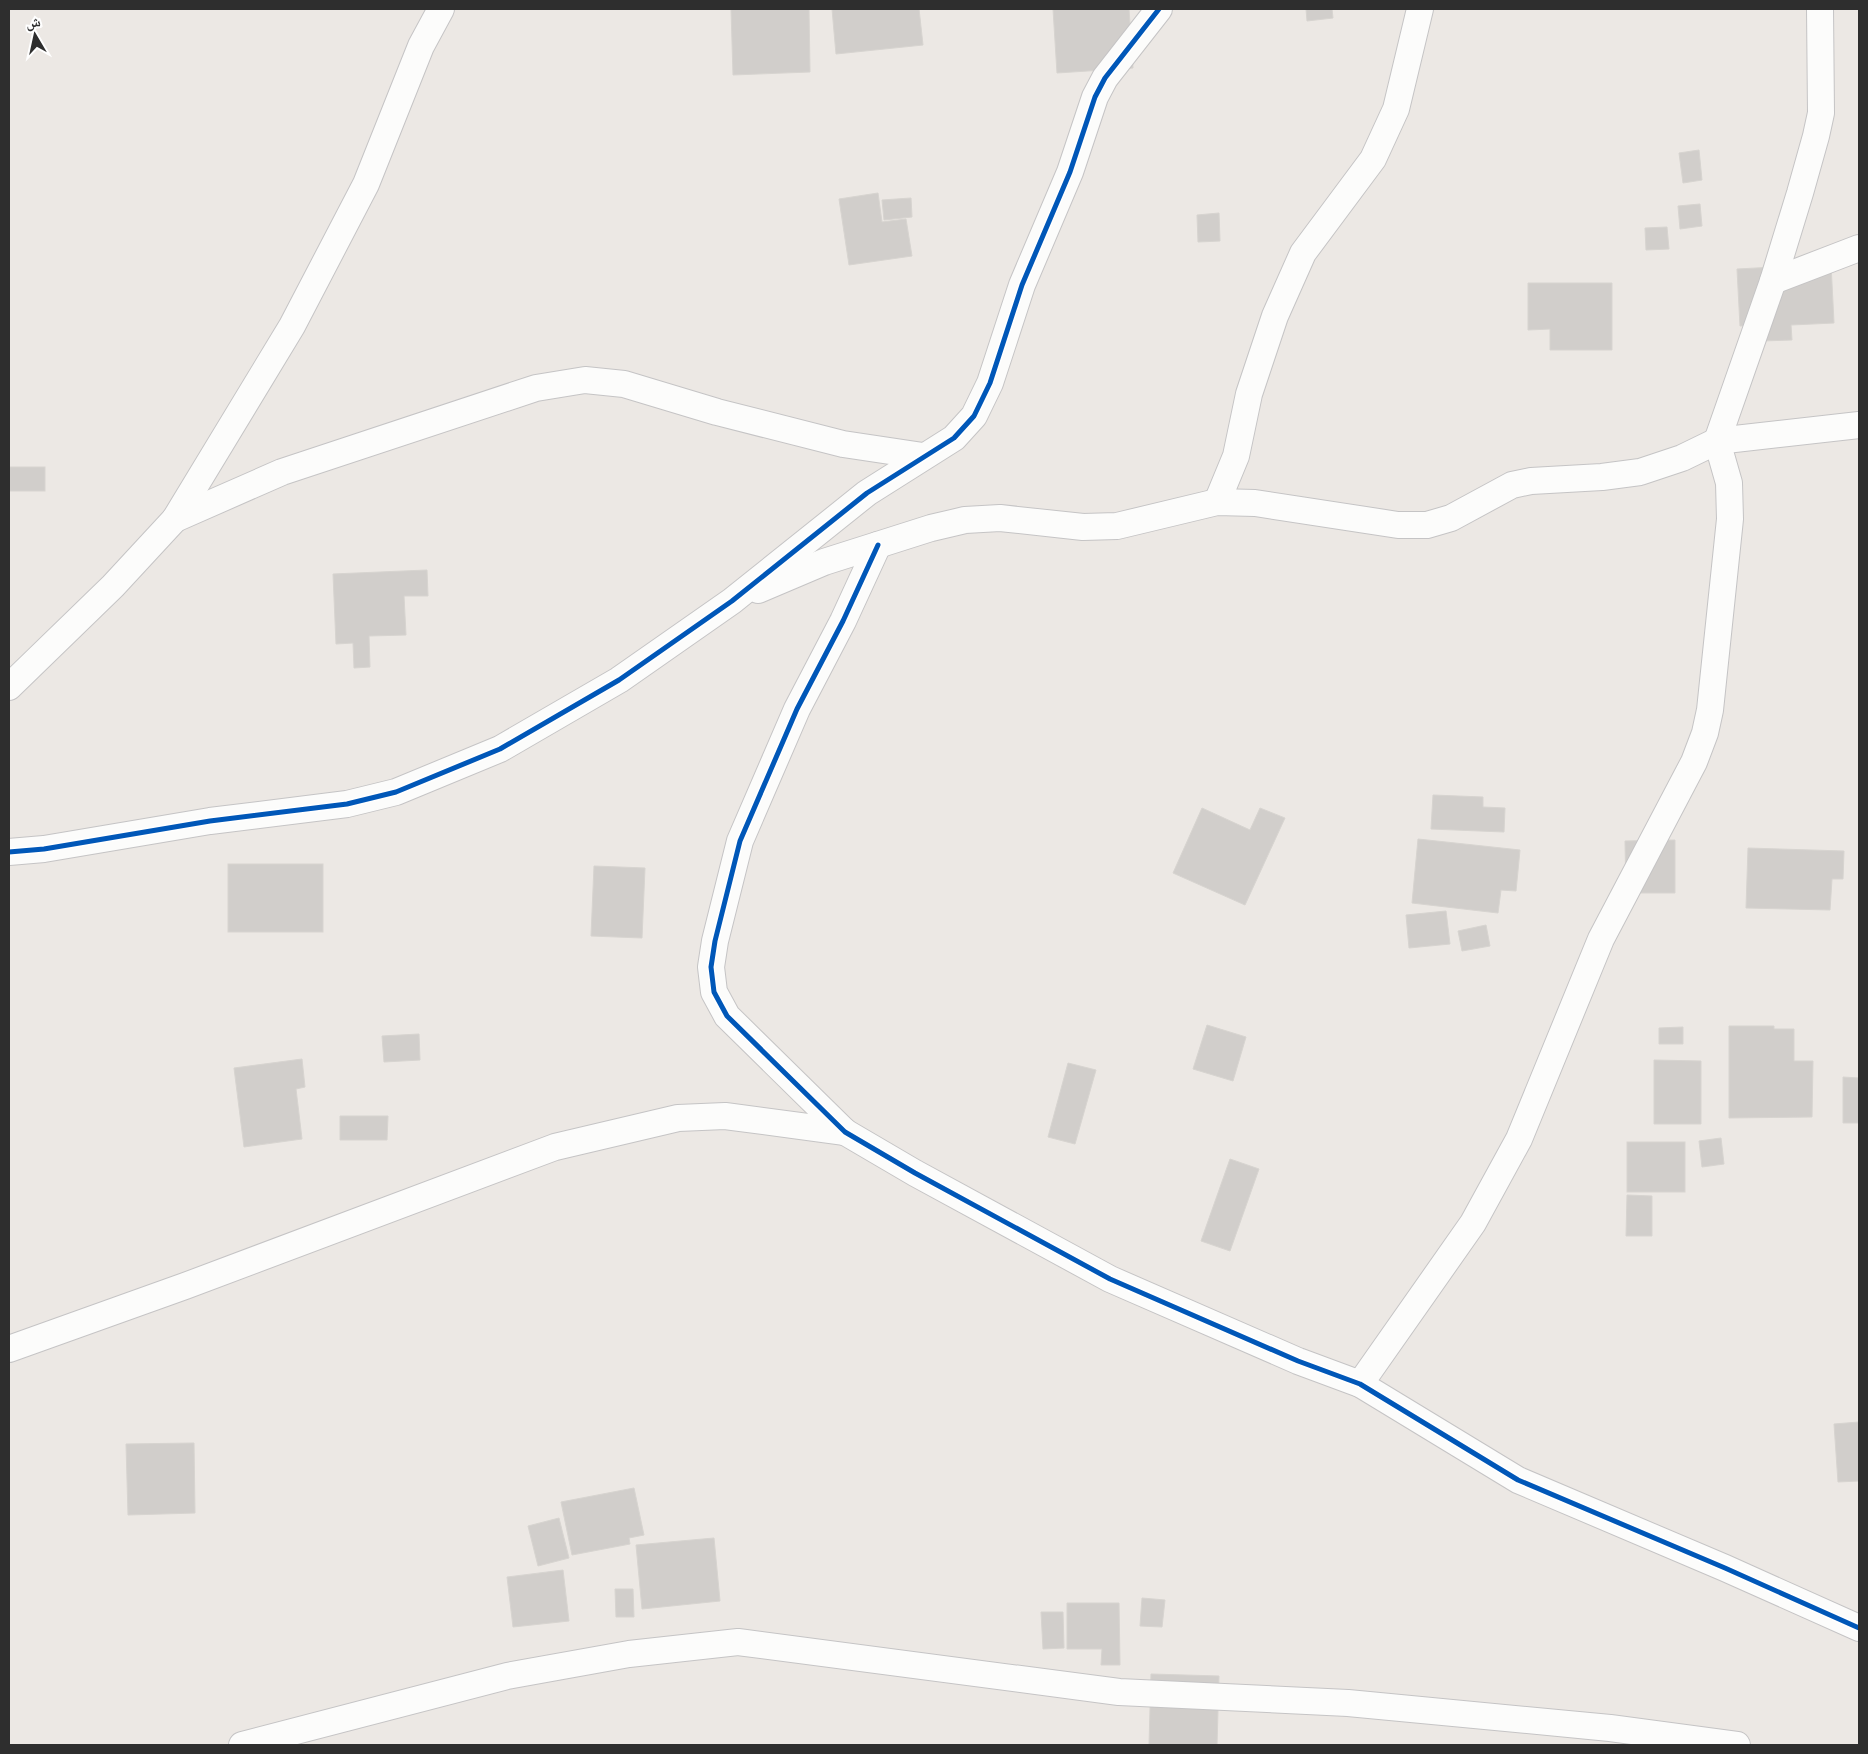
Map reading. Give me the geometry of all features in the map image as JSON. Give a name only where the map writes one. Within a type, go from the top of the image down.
[{"type":"street","points":[[9,687],[113,586],[175,518],[292,326],[366,184],[421,46],[441,9]]},
{"type":"street","points":[[9,852],[44,849],[210,820],[347,804],[396,792],[500,749],[618,680],[732,602],[867,493],[954,438],[974,416],[990,383],[1022,285],[1070,172],[1095,97],[1105,78],[1159,9]]},
{"type":"street","points":[[1217,502],[1236,456],[1250,394],[1275,316],[1303,253],[1373,160],[1396,109],[1420,9]]},
{"type":"street","points":[[1360,1384],[1473,1223],[1519,1139],[1602,939],[1694,762],[1705,733],[1710,710],[1730,519],[1729,483],[1717,441],[1773,281],[1800,193],[1821,113],[1820,9]]},
{"type":"street","points":[[1773,281],[1859,248]]},
{"type":"street","points":[[175,518],[282,472],[536,388],[585,380],[624,384],[717,412],[843,444],[924,456]]},
{"type":"street","points":[[732,602],[824,562],[931,528],[965,520],[1000,518],[1083,527],[1117,526],[1217,502],[1255,503],[1398,525],[1427,525],[1451,518],[1512,485],[1530,481],[1602,477],[1640,472],[1682,458],[1717,441],[1859,425]]},
{"type":"street","points":[[878,545],[843,621],[797,709],[740,841],[715,941],[711,967],[714,992],[727,1016],[846,1132],[915,1173],[1110,1279],[1298,1361],[1360,1384],[1518,1480],[1725,1568],[1859,1628]]},
{"type":"street","points":[[9,1349],[185,1286],[555,1147],[678,1118],[725,1116],[846,1132]]},
{"type":"street","points":[[242,1745],[507,1676],[629,1654],[738,1642],[1119,1692],[1348,1703],[1610,1728],[1737,1745]]},
{"type":"building","points":[[731,9],[809,9],[810,72],[733,75]]},
{"type":"building","points":[[832,9],[919,9],[923,45],[836,54]]},
{"type":"building","points":[[1053,9],[1129,9],[1133,68],[1057,73]]},
{"type":"building","points":[[1306,9],[1332,9],[1333,18],[1307,21]]},
{"type":"building","points":[[1699,150],[1702,180],[1683,183],[1679,153]]},
{"type":"building","points":[[878,193],[882,222],[906,219],[912,256],[849,265],[839,199]]},
{"type":"building","points":[[911,198],[912,217],[884,220],[882,200]]},
{"type":"building","points":[[1700,204],[1702,226],[1680,229],[1678,206]]},
{"type":"building","points":[[1219,213],[1220,241],[1198,242],[1197,215]]},
{"type":"building","points":[[1667,227],[1669,249],[1646,250],[1645,228]]},
{"type":"building","points":[[1831,264],[1834,323],[1791,325],[1792,340],[1762,341],[1761,325],[1740,326],[1737,269]]},
{"type":"building","points":[[1528,283],[1612,283],[1612,350],[1550,350],[1550,329],[1528,330]]},
{"type":"building","points":[[9,467],[45,467],[45,491],[9,491]]},
{"type":"building","points":[[427,570],[428,596],[404,596],[406,635],[369,636],[370,667],[354,668],[353,643],[336,644],[333,574]]},
{"type":"building","points":[[1433,795],[1483,797],[1483,807],[1505,808],[1504,832],[1431,829]]},
{"type":"building","points":[[1202,808],[1250,830],[1260,808],[1285,818],[1245,905],[1173,873]]},
{"type":"building","points":[[1418,839],[1520,850],[1516,891],[1501,890],[1498,913],[1412,903]]},
{"type":"building","points":[[1675,840],[1675,893],[1626,893],[1625,841]]},
{"type":"building","points":[[1748,848],[1844,851],[1843,879],[1832,879],[1830,910],[1746,908]]},
{"type":"building","points":[[228,864],[323,864],[323,932],[228,932]]},
{"type":"building","points":[[594,866],[645,868],[642,938],[591,936]]},
{"type":"building","points":[[1446,911],[1450,944],[1409,948],[1406,915]]},
{"type":"building","points":[[1486,925],[1490,946],[1462,951],[1458,931]]},
{"type":"building","points":[[1207,1025],[1246,1037],[1233,1081],[1193,1069]]},
{"type":"building","points":[[1729,1026],[1774,1026],[1774,1029],[1794,1029],[1794,1061],[1813,1061],[1812,1117],[1729,1118]]},
{"type":"building","points":[[1683,1027],[1683,1044],[1659,1044],[1659,1028]]},
{"type":"building","points":[[419,1034],[420,1060],[384,1062],[382,1036]]},
{"type":"building","points":[[302,1059],[305,1087],[296,1089],[302,1139],[244,1147],[234,1068]]},
{"type":"building","points":[[1654,1060],[1701,1061],[1701,1124],[1654,1124]]},
{"type":"building","points":[[1068,1063],[1096,1070],[1075,1144],[1048,1137]]},
{"type":"building","points":[[1843,1077],[1859,1078],[1859,1123],[1843,1123]]},
{"type":"building","points":[[340,1116],[388,1116],[387,1140],[340,1140]]},
{"type":"building","points":[[1721,1138],[1724,1164],[1702,1167],[1699,1141]]},
{"type":"building","points":[[1627,1142],[1685,1142],[1685,1192],[1627,1192]]},
{"type":"building","points":[[1230,1159],[1259,1169],[1230,1251],[1201,1241]]},
{"type":"building","points":[[1627,1195],[1652,1196],[1652,1236],[1626,1236]]},
{"type":"building","points":[[1859,1422],[1859,1481],[1838,1482],[1834,1424]]},
{"type":"building","points":[[194,1443],[195,1513],[128,1515],[126,1444]]},
{"type":"building","points":[[634,1488],[644,1535],[629,1538],[630,1544],[572,1555],[561,1502]]},
{"type":"building","points":[[559,1518],[569,1558],[538,1566],[528,1526]]},
{"type":"building","points":[[714,1538],[720,1601],[642,1609],[636,1545]]},
{"type":"building","points":[[563,1570],[569,1621],[513,1627],[507,1577]]},
{"type":"building","points":[[615,1589],[633,1589],[634,1617],[616,1617]]},
{"type":"building","points":[[1142,1598],[1165,1600],[1162,1627],[1140,1626]]},
{"type":"building","points":[[1067,1603],[1119,1603],[1120,1665],[1101,1665],[1102,1649],[1067,1649]]},
{"type":"building","points":[[1041,1612],[1063,1612],[1064,1648],[1043,1649]]},
{"type":"building","points":[[1151,1674],[1219,1676],[1217,1745],[1149,1745]]},
{"type":"cycle path","points":[[9,852],[44,849],[210,821],[347,804],[396,792],[500,749],[619,680],[732,601],[867,493],[954,438],[974,416],[990,383],[1022,285],[1070,172],[1095,97],[1105,78],[1159,9]]},
{"type":"cycle path","points":[[878,545],[843,621],[797,709],[740,841],[715,941],[711,967],[714,992],[727,1016],[845,1132],[915,1173],[1110,1279],[1298,1361],[1360,1384],[1518,1480],[1725,1568],[1859,1628]]}]
